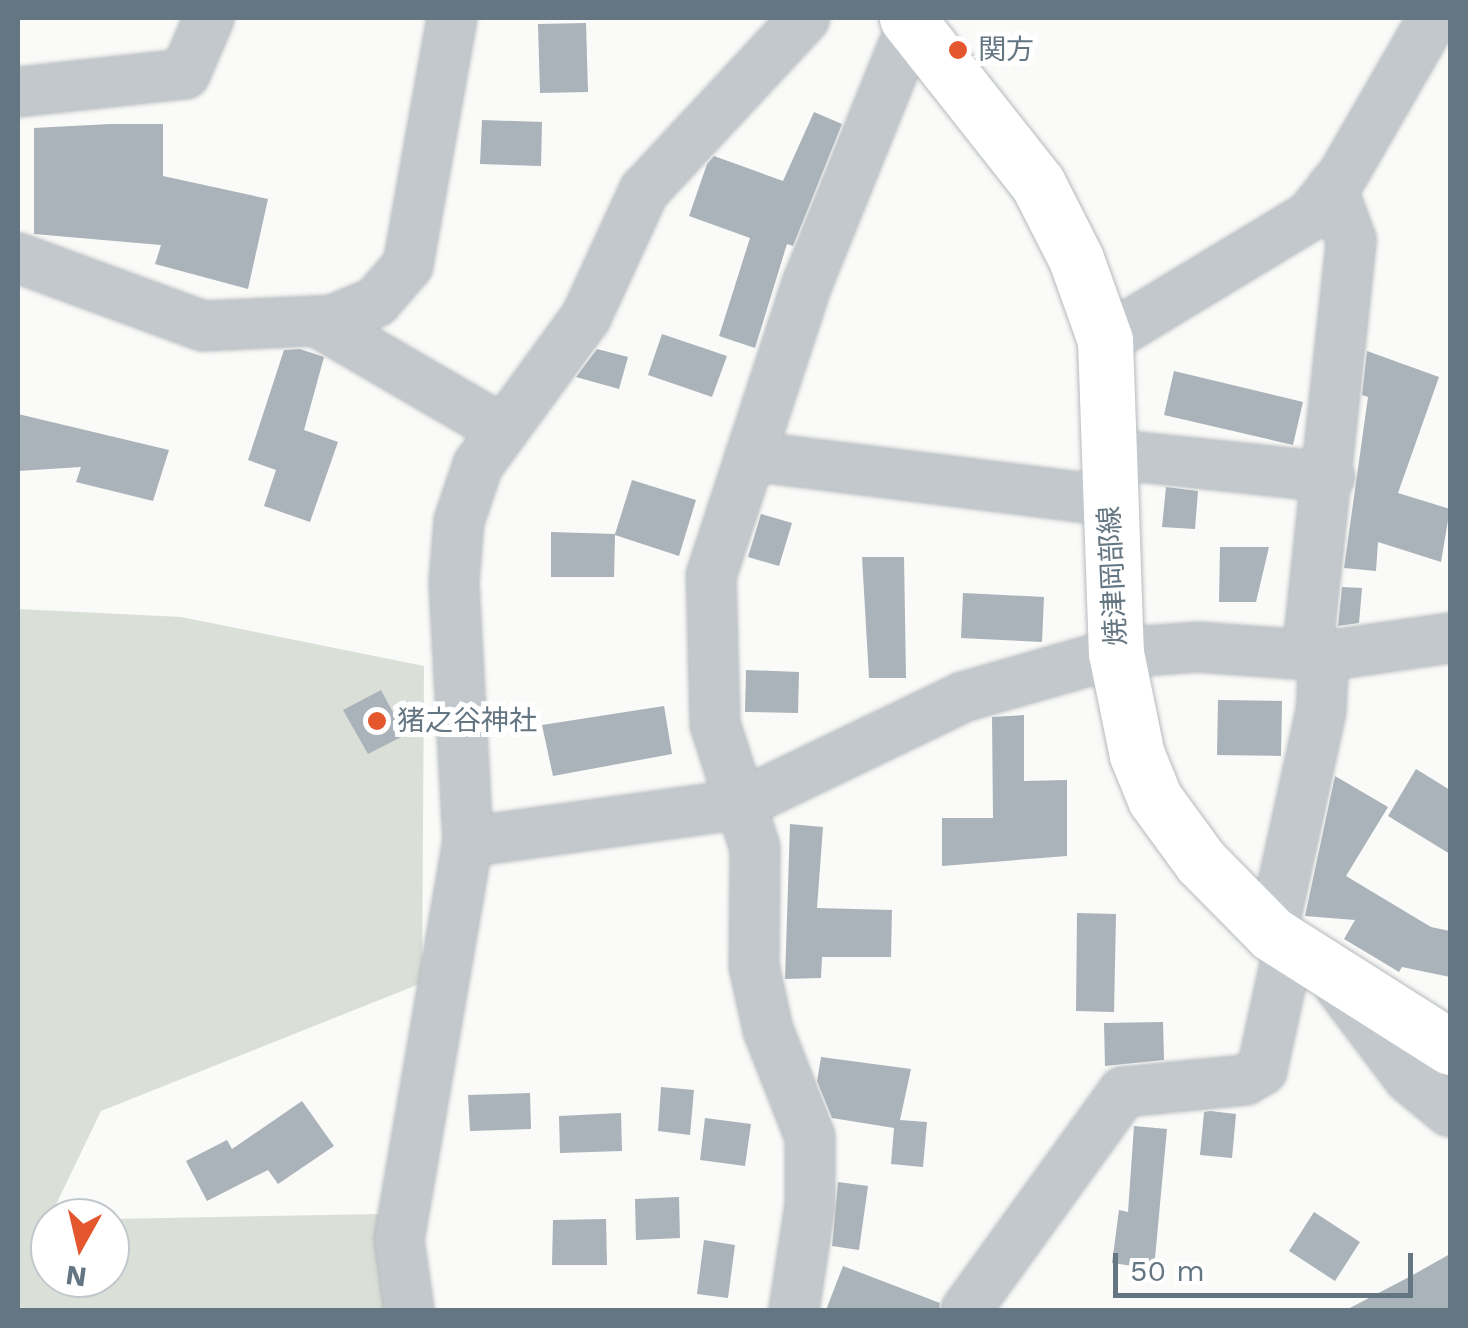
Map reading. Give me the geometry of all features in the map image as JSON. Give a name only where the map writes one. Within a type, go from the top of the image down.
[{"type":"main road","name":"焼津岡部線","points":[[909,21],[1038,184],[1076,259],[1104,340],[1116,653],[1137,756],[1155,799],[1200,862],[1295,948],[1450,1047]]},
{"type":"street","points":[[18,92],[184,74],[208,18]]},
{"type":"street","points":[[18,258],[203,326],[316,320],[376,302],[408,264],[452,18]]},
{"type":"street","points":[[409,1310],[399,1240],[468,842],[454,582],[459,521],[478,464],[586,317],[644,191],[805,18]]},
{"type":"street","points":[[1104,340],[1311,215],[1332,187],[1432,18]]},
{"type":"street","points":[[794,1310],[810,1205],[810,1137],[768,1030],[754,966],[755,848],[714,724],[708,627],[710,576],[807,284],[909,21]]},
{"type":"street","points":[[966,1310],[1123,1092],[1245,1080],[1262,1070],[1295,948],[1321,711],[1316,655],[1352,240],[1332,187]]},
{"type":"street","points":[[316,320],[503,430]]},
{"type":"street","points":[[750,456],[1110,478],[1330,477]]},
{"type":"street","points":[[468,842],[742,804],[963,697],[1116,653],[1197,647],[1316,655],[1450,638]]},
{"type":"street","points":[[1295,948],[1409,1078],[1450,1112]]},
{"type":"shaded area","points":[[18,609],[181,617],[424,666],[422,983],[101,1111],[59,1198],[30,1198],[30,1298],[130,1298],[130,1219],[381,1214],[405,1310],[18,1310]]},
{"type":"building","points":[[586,23],[588,92],[540,93],[538,24]]},
{"type":"building","points":[[814,112],[842,124],[793,246],[787,244],[755,348],[719,336],[750,238],[689,216],[707,164],[714,156],[783,181]]},
{"type":"building","points":[[482,120],[542,122],[541,166],[480,164]]},
{"type":"building","points":[[163,124],[163,176],[268,199],[248,289],[155,264],[161,245],[34,234],[34,128]]},
{"type":"building","points":[[662,334],[727,356],[712,397],[648,375]]},
{"type":"building","points":[[300,349],[324,357],[304,430],[338,442],[310,522],[264,506],[276,470],[248,460],[284,350]]},
{"type":"building","points":[[597,349],[628,357],[619,389],[576,377]]},
{"type":"building","points":[[1367,351],[1439,377],[1398,493],[1450,509],[1441,562],[1378,542],[1376,571],[1344,568],[1368,397],[1362,395]]},
{"type":"building","points":[[1174,371],[1303,402],[1293,445],[1164,415]]},
{"type":"building","points":[[18,414],[169,450],[153,501],[76,482],[81,467],[18,471]]},
{"type":"building","points":[[632,480],[696,500],[679,556],[615,535],[614,577],[551,577],[551,532],[615,534]]},
{"type":"building","points":[[1166,487],[1198,491],[1195,529],[1162,527]]},
{"type":"building","points":[[761,514],[792,523],[779,566],[748,557]]},
{"type":"building","points":[[1220,547],[1269,547],[1256,602],[1219,602]]},
{"type":"building","points":[[862,557],[904,557],[906,678],[869,678]]},
{"type":"building","points":[[1342,587],[1362,588],[1359,623],[1338,626]]},
{"type":"building","points":[[963,593],[1044,597],[1042,642],[961,638]]},
{"type":"building","points":[[746,670],[799,672],[798,713],[745,712]]},
{"type":"building","points":[[381,690],[405,735],[368,754],[343,710]]},
{"type":"building","points":[[1218,700],[1282,701],[1281,756],[1217,755]]},
{"type":"building","points":[[664,706],[672,754],[553,776],[542,725]]},
{"type":"building","points":[[1024,715],[1024,781],[1067,780],[1067,856],[942,866],[942,818],[993,818],[992,717]]},
{"type":"building","points":[[1416,769],[1450,790],[1450,854],[1388,816]]},
{"type":"building","points":[[1335,776],[1388,807],[1346,876],[1431,927],[1450,931],[1450,977],[1402,967],[1399,972],[1344,939],[1355,920],[1305,916]]},
{"type":"building","points":[[790,824],[823,827],[817,908],[892,910],[891,957],[822,957],[821,978],[785,979]]},
{"type":"building","points":[[1077,913],[1116,914],[1114,1012],[1076,1011]]},
{"type":"building","points":[[1163,1022],[1164,1060],[1105,1066],[1104,1023]]},
{"type":"building","points":[[821,1057],[911,1069],[900,1120],[927,1122],[923,1167],[891,1164],[894,1128],[832,1118],[817,1081]]},
{"type":"building","points":[[661,1087],[694,1090],[690,1135],[658,1131]]},
{"type":"building","points":[[530,1093],[531,1129],[470,1131],[468,1095]]},
{"type":"building","points":[[302,1101],[334,1146],[278,1184],[268,1170],[207,1201],[186,1161],[227,1140],[232,1149]]},
{"type":"building","points":[[1204,1112],[1236,1114],[1232,1158],[1200,1155]]},
{"type":"building","points":[[621,1113],[622,1151],[560,1153],[559,1116]]},
{"type":"building","points":[[705,1118],[751,1124],[745,1166],[700,1160]]},
{"type":"building","points":[[1134,1126],[1167,1129],[1154,1269],[1112,1263],[1119,1210],[1128,1212]]},
{"type":"building","points":[[838,1182],[868,1186],[859,1250],[832,1246]]},
{"type":"building","points":[[679,1197],[680,1238],[636,1240],[635,1199]]},
{"type":"building","points":[[1314,1212],[1360,1242],[1335,1281],[1289,1251]]},
{"type":"building","points":[[606,1219],[607,1265],[552,1265],[553,1220]]},
{"type":"building","points":[[704,1240],[735,1245],[728,1298],[697,1294]]},
{"type":"building","points":[[1450,1254],[1450,1310],[1346,1310],[1411,1276]]},
{"type":"building","points":[[843,1266],[940,1303],[939,1310],[826,1310]]},
{"type":"place","name":"関方","points":[[958,50]]},
{"type":"place","name":"猪之谷神社","points":[[377,721]]}]
